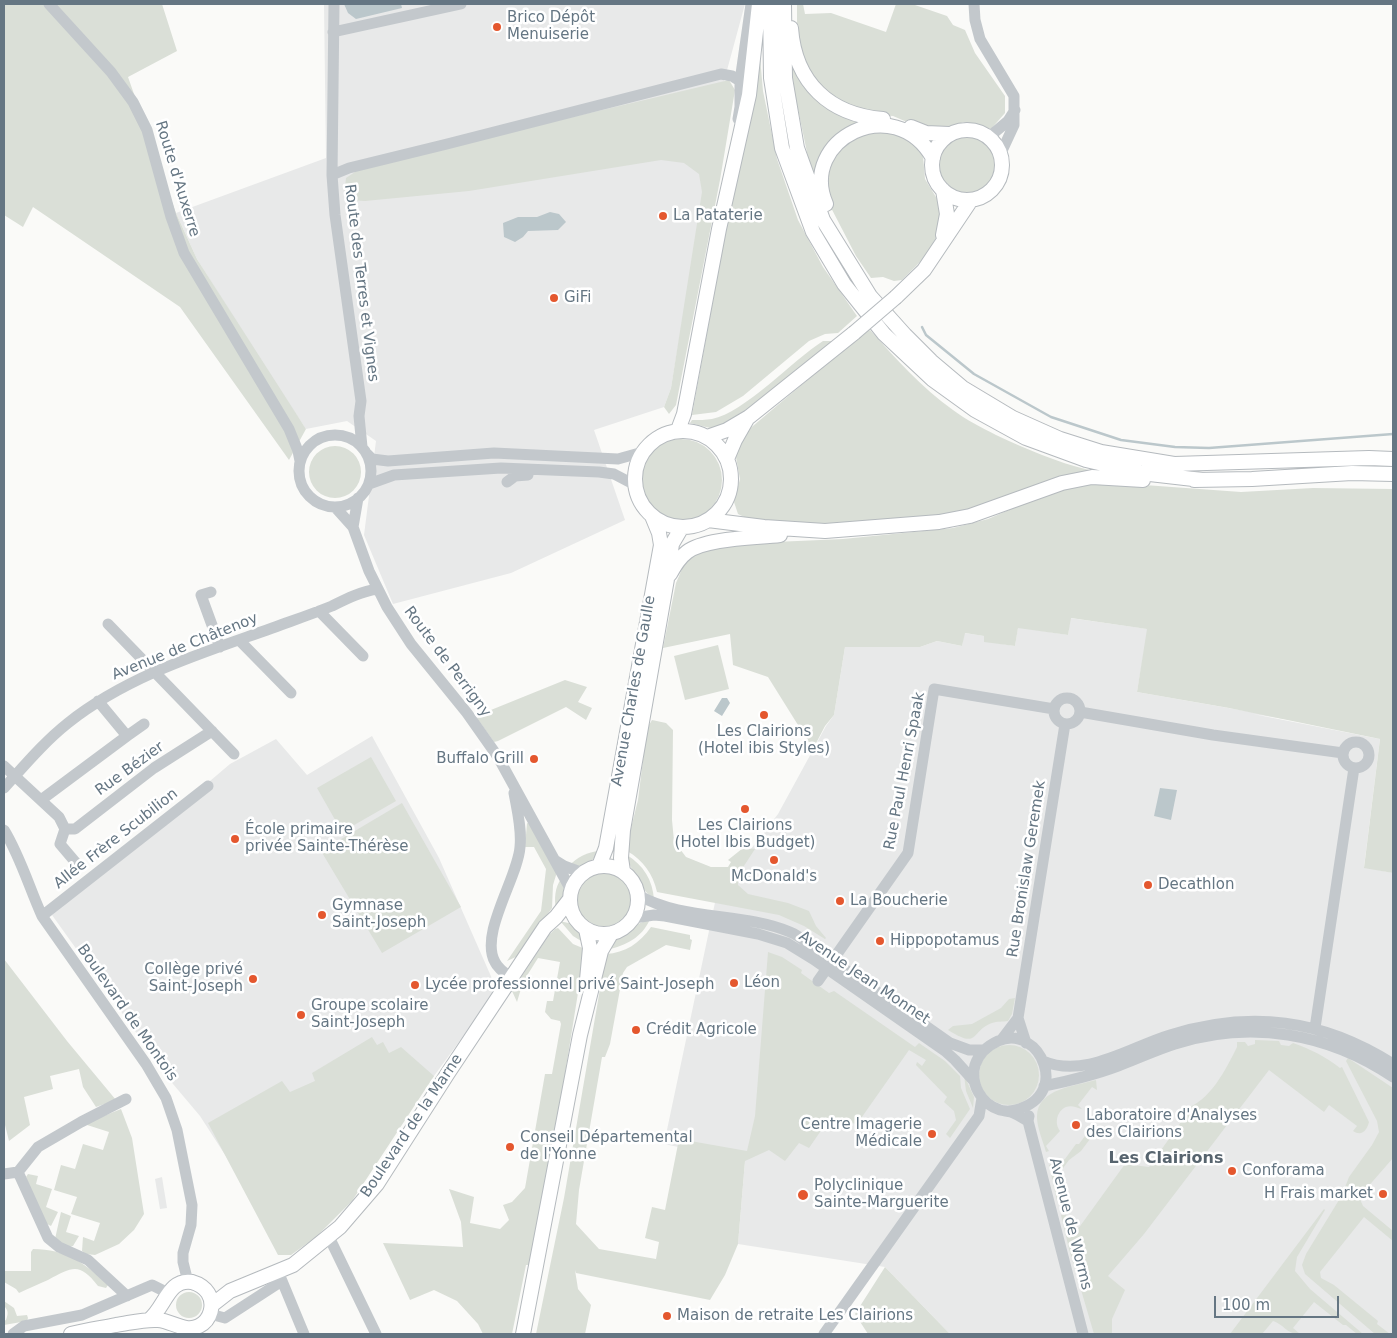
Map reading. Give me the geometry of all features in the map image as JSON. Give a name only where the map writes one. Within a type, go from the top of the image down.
[{"type":"main road","points":[[678,430],[684,414],[720,229],[749,95],[759,4]]},
{"type":"main road","points":[[770,4],[771,78],[782,148],[813,232],[844,284],[884,334],[932,379],[975,410],[1026,438],[1086,460],[1141,473],[1202,480]]},
{"type":"main road","points":[[784,4],[785,78],[797,148],[823,220],[870,296],[931,362],[964,388],[1013,418],[1060,439],[1101,452],[1174,464],[1369,458],[1393,459]]},
{"type":"main road","points":[[790,4],[792,42],[802,74],[817,93],[844,110],[870,118],[895,120],[926,133],[948,134]]},
{"type":"main road","points":[[931,362],[864,276],[838,232],[821,192],[821,176],[833,148],[842,138],[859,129],[873,125],[884,124],[894,126],[907,132],[921,141],[932,158]]},
{"type":"main road","points":[[958,130],[980,131],[989,137],[1001,153],[1003,164],[997,184],[990,192],[970,200],[951,196],[943,190],[936,181],[932,169],[932,158],[938,144],[948,134],[958,130]]},
{"type":"main road","points":[[942,241],[947,214],[943,190]]},
{"type":"main road","points":[[707,437],[727,430],[749,417],[896,297],[924,270],[970,200]]},
{"type":"main road","points":[[727,459],[734,440],[749,417]]},
{"type":"main road","points":[[678,430],[693,431],[707,437],[719,446],[727,459],[731,472],[730,486],[726,499],[719,511],[700,524],[682,527],[666,524],[652,516],[644,507],[635,485],[637,463],[644,452],[651,442],[657,438],[678,430]]},
{"type":"main road","points":[[667,579],[678,560],[688,551],[712,542],[825,530],[939,522],[970,516],[1062,483],[1092,477],[1170,482],[1352,473],[1393,474]]},
{"type":"main road","name":"Avenue Charles de Gaulle","points":[[623,871],[621,858],[623,830],[637,708],[661,544],[652,516]]},
{"type":"main road","points":[[708,520],[764,528],[825,530]]},
{"type":"main road","name":"Avenue Charles de Gaulle","points":[[600,866],[606,848],[667,579],[672,544],[682,527]]},
{"type":"main road","points":[[600,866],[623,871],[630,878],[638,895],[639,903],[634,918],[620,931],[611,934],[594,933],[586,929],[575,919],[571,909],[570,894],[578,878],[583,873],[600,866]]},
{"type":"main road","name":"Boulevard de la Marne","points":[[230,1291],[280,1277],[340,1227],[377,1184],[545,927],[556,917],[570,894]]},
{"type":"main road","points":[[556,917],[575,919]]},
{"type":"main road","points":[[580,1035],[590,948],[586,929]]},
{"type":"main road","points":[[523,1334],[580,1035],[601,951],[611,934]]},
{"type":"main road","points":[[149,1320],[179,1284],[188,1282],[196,1283],[206,1290],[210,1297],[211,1309]]},
{"type":"main road","points":[[206,1290],[230,1291]]},
{"type":"main road","points":[[71,1334],[149,1320],[169,1321],[180,1328],[192,1328],[199,1326],[206,1320],[211,1309],[230,1291]]},
{"type":"main road","points":[[167,1297],[165,1309],[168,1316],[180,1328]]},
{"type":"street","name":"Route d'Auxerre","points":[[49,4],[111,72],[133,102],[147,130],[170,217],[184,253],[289,429],[300,461]]},
{"type":"street","name":"Route des Terres et Vignes","points":[[334,4],[332,175],[335,215],[361,401],[360,416],[365,450]]},
{"type":"street","points":[[333,32],[461,4]]},
{"type":"street","points":[[720,229],[740,107],[740,81],[751,4]]},
{"type":"street","points":[[974,4],[975,20],[980,39],[1010,86],[1014,96],[1014,125],[1001,153]]},
{"type":"street","points":[[332,175],[349,168],[720,74],[732,76],[740,81]]},
{"type":"street","points":[[989,137],[1008,122],[1015,108]]},
{"type":"street","points":[[340,435],[347,432],[360,416]]},
{"type":"street","points":[[289,429],[305,440],[315,441]]},
{"type":"street","points":[[365,450],[371,469],[369,484],[358,498],[346,505],[335,507],[320,504],[309,496],[302,485],[299,473],[300,461],[306,450],[315,441],[331,435],[340,435],[352,439],[365,450],[372,458],[388,461],[494,453],[618,459],[644,452]]},
{"type":"street","points":[[369,484],[394,475],[501,468],[614,474],[635,485]]},
{"type":"street","points":[[507,482],[515,476],[585,471]]},
{"type":"street","points":[[353,527],[358,498]]},
{"type":"street","name":"Route de Perrigny","points":[[335,507],[353,527],[378,589],[400,628],[480,729],[498,757],[556,862],[570,894]]},
{"type":"street","name":"Avenue de Châtenoy","points":[[4,788],[49,739],[98,701],[155,672],[319,611],[354,596],[378,589]]},
{"type":"street","points":[[212,592],[200,596],[220,647]]},
{"type":"street","points":[[319,611],[363,656]]},
{"type":"street","points":[[108,624],[234,754]]},
{"type":"street","points":[[239,640],[291,693]]},
{"type":"street","name":"Rue Paul Henri Spaak","points":[[818,981],[908,853],[934,689],[1054,709]]},
{"type":"street","points":[[1069,698],[1076,702],[1080,712],[1073,722],[1065,724],[1058,720],[1054,709],[1058,702],[1069,698]]},
{"type":"street","points":[[98,701],[127,736]]},
{"type":"street","points":[[1080,712],[1213,735],[1343,753]]},
{"type":"street","points":[[41,800],[144,724]]},
{"type":"street","name":"Rue Bronislaw Geremek","points":[[1026,1042],[1018,1018],[1065,724]]},
{"type":"street","name":"Rue Bézier","points":[[65,829],[75,829],[154,768],[212,731]]},
{"type":"street","points":[[1359,743],[1360,731]]},
{"type":"street","points":[[1359,743],[1367,750],[1369,757],[1362,767],[1350,767],[1344,762],[1343,753],[1347,746],[1359,743]]},
{"type":"street","points":[[4,766],[59,817],[65,829],[60,844],[77,864]]},
{"type":"street","points":[[1314,1028],[1354,768]]},
{"type":"street","name":"Route de Perrigny","points":[[512,978],[495,963],[492,956],[492,937],[520,847],[519,823],[513,784]]},
{"type":"street","name":"Allée Frère Scubilion","points":[[42,916],[208,786]]},
{"type":"street","name":"Boulevard de Montois","points":[[4,830],[18,857],[30,891],[42,916],[146,1064],[166,1098],[177,1130],[192,1200],[191,1225],[182,1262],[188,1282]]},
{"type":"street","points":[[556,862],[583,873]]},
{"type":"street","name":"Avenue Jean Monnet","points":[[638,895],[656,904],[760,924],[790,932],[806,942],[829,964],[944,1051],[974,1081]]},
{"type":"street","name":"Avenue Jean Monnet","points":[[634,918],[654,915],[665,916],[758,934],[788,943],[829,964],[950,1043],[969,1050],[983,1050]]},
{"type":"street","name":"Rue Bronislaw Geremek","points":[[1002,1039],[1018,1018]]},
{"type":"street","points":[[1043,1060],[1059,1066],[1079,1067],[1101,1061],[1170,1035],[1205,1026],[1236,1021],[1267,1020],[1314,1028],[1335,1034],[1393,1064]]},
{"type":"street","points":[[1044,1086],[1098,1073],[1175,1044],[1208,1036],[1241,1032],[1281,1034],[1309,1038],[1351,1053],[1393,1077]]},
{"type":"street","points":[[824,1334],[979,1116],[982,1098],[974,1081],[975,1065],[983,1050],[992,1043],[1002,1039],[1026,1042],[1038,1052],[1043,1060],[1046,1078],[1040,1095],[1033,1103],[1022,1109],[979,1116]]},
{"type":"street","points":[[982,1098],[1028,1121],[1033,1103]]},
{"type":"street","points":[[4,1174],[18,1172],[38,1147],[126,1099]]},
{"type":"street","name":"Avenue de Worms","points":[[1028,1121],[1083,1334]]},
{"type":"street","points":[[18,1172],[48,1238],[53,1243],[88,1260],[127,1296]]},
{"type":"street","points":[[329,1237],[376,1334]]},
{"type":"street","points":[[211,1309],[225,1318],[280,1277],[304,1334]]},
{"type":"street","points":[[13,1334],[24,1326],[82,1315],[152,1286],[167,1297]]},
{"type":"shaded area","points":[[4,4],[162,4],[177,51],[128,77],[176,213],[197,259],[306,429],[289,460],[180,307],[33,207],[23,227],[4,215]]},
{"type":"shaded area","points":[[324,4],[745,4],[720,96],[671,388],[664,407],[594,430],[625,520],[511,573],[393,604],[364,535],[376,441],[347,421],[306,429],[197,259],[176,213],[326,158]]},
{"type":"shaded area","points":[[344,4],[401,4],[402,8],[356,19],[348,13]]},
{"type":"shaded area","points":[[797,4],[803,4],[805,14],[831,13],[886,32],[896,4],[912,4],[947,16],[953,25],[965,30],[975,53],[1005,96],[1005,113],[991,129],[963,122],[942,132],[928,131],[893,116],[875,115],[833,98],[805,67],[797,40]]},
{"type":"shaded area","points":[[760,57],[763,91],[777,159],[798,220],[823,267],[857,316],[838,333],[825,334],[809,341],[743,396],[716,412],[692,415],[739,158]]},
{"type":"shaded area","points":[[791,58],[802,80],[861,121],[814,186],[794,90]]},
{"type":"shaded area","points":[[729,80],[735,90],[720,180],[676,405],[669,414],[664,407],[671,388],[702,192],[699,174],[684,163],[661,160],[469,191],[365,201],[348,200],[344,195],[346,178],[358,170]]},
{"type":"shaded area","points":[[880,130],[901,135],[916,145],[923,156],[925,179],[942,207],[941,230],[924,258],[902,280],[894,281],[883,277],[871,278],[856,256],[827,200],[828,169],[847,139]]},
{"type":"shaded area","points":[[968,137],[984,142],[992,150],[997,166],[992,182],[984,190],[968,195],[952,190],[944,182],[939,166],[944,150],[952,142]]},
{"type":"shaded area","points":[[550,212],[559,214],[566,222],[558,230],[528,231],[515,242],[504,237],[503,223],[518,217],[537,217]]},
{"type":"shaded area","points":[[870,330],[920,382],[963,417],[996,435],[1053,459],[1089,470],[1091,473],[962,514],[793,526],[756,523],[738,514],[734,502],[740,479],[735,452],[747,431],[863,333]]},
{"type":"shaded area","points":[[823,341],[835,341],[757,404],[720,428],[710,428],[690,423],[692,420],[712,419],[725,415],[739,407]]},
{"type":"shaded area","points":[[681,439],[697,443],[710,451],[718,464],[722,480],[718,496],[710,509],[697,517],[681,521],[665,517],[652,509],[644,496],[640,480],[644,464],[652,451],[665,443]]},
{"type":"shaded area","points":[[335,446],[349,450],[357,458],[361,472],[357,486],[349,494],[335,498],[321,494],[313,486],[309,472],[313,458],[321,450]]},
{"type":"shaded area","points":[[1103,482],[1241,492],[1313,488],[1393,489],[1393,873],[1364,868],[1380,739],[1229,708],[1137,692],[1147,629],[1071,618],[1068,635],[1018,628],[1015,646],[984,642],[984,636],[965,633],[962,646],[937,641],[920,647],[845,647],[834,715],[825,726],[813,749],[768,677],[733,665],[730,634],[663,648],[676,583],[685,562],[702,550],[752,543],[843,539],[953,528],[988,519],[1025,503],[1063,490]]},
{"type":"shaded area","points":[[1070,618],[1148,629],[1137,692],[1360,731],[1253,714],[1380,739],[1364,867],[1393,873],[1393,1334],[950,1334],[885,1267],[738,1244],[745,1161],[664,1144],[717,893],[778,814],[826,726],[834,715],[845,647],[920,647],[937,641],[962,646],[964,633],[985,636],[984,641],[1015,646],[1018,627],[1068,635]]},
{"type":"shaded area","points":[[718,645],[729,689],[685,700],[674,656]]},
{"type":"shaded area","points":[[565,680],[587,687],[578,702],[592,708],[586,720],[566,707],[494,742],[477,718],[481,714]]},
{"type":"shaded area","points":[[722,698],[727,698],[730,703],[722,716],[714,711]]},
{"type":"shaded area","points":[[652,720],[666,723],[673,730],[672,820],[674,841],[686,857],[711,867],[728,867],[731,862],[728,860],[743,848],[755,849],[738,875],[738,885],[748,894],[788,903],[809,911],[825,939],[804,926],[779,915],[657,892],[653,879],[646,868],[627,851],[638,800],[647,728]]},
{"type":"shaded area","name":"Groupe scolaire Saint-Joseph","points":[[372,736],[439,858],[497,990],[357,1181],[229,1161],[200,1116],[173,1084],[52,915],[230,764],[276,739],[307,775]]},
{"type":"shaded area","points":[[371,757],[396,801],[342,832],[317,788]]},
{"type":"shaded area","points":[[1160,788],[1177,790],[1171,820],[1154,816]]},
{"type":"shaded area","points":[[402,803],[461,907],[382,953],[321,851]]},
{"type":"shaded area","points":[[527,823],[531,824],[557,872],[553,885],[552,908],[518,956],[507,961],[541,911],[546,869],[534,847],[525,847]]},
{"type":"shaded area","points":[[599,851],[587,864],[569,866],[591,852]]},
{"type":"shaded area","points":[[627,855],[638,863],[646,874],[652,886],[654,900],[646,892],[638,879]]},
{"type":"shaded area","points":[[604,873],[614,875],[623,881],[629,890],[631,900],[629,910],[623,919],[614,925],[604,927],[594,925],[585,919],[579,910],[577,900],[579,890],[585,881],[594,875]]},
{"type":"shaded area","points":[[561,879],[565,891],[556,909],[557,886]]},
{"type":"shaded area","points":[[650,919],[643,931],[633,940],[607,950],[616,940],[628,934],[638,924]]},
{"type":"shaded area","points":[[561,922],[566,922],[577,928],[586,944],[573,936]]},
{"type":"shaded area","points":[[651,927],[690,935],[692,940],[690,950],[666,945],[627,967],[623,973],[610,1044],[605,1057],[602,1057],[579,1190],[576,1224],[599,1249],[656,1259],[659,1242],[645,1238],[652,1207],[665,1210],[679,1139],[747,1151],[755,1116],[768,952],[782,957],[802,970],[801,973],[829,993],[834,991],[915,1047],[919,1043],[945,1061],[960,1076],[961,1088],[970,1109],[950,1138],[946,1134],[956,1120],[954,1111],[944,1102],[947,1097],[916,1065],[917,1062],[922,1066],[926,1060],[909,1050],[857,1124],[829,1119],[809,1148],[799,1143],[785,1161],[769,1150],[745,1161],[738,1244],[725,1275],[710,1300],[576,1273],[575,1270],[578,1289],[591,1305],[585,1334],[536,1334],[564,1198],[606,954],[620,952],[632,946]]},
{"type":"shaded area","points":[[558,928],[573,944],[585,949],[565,1074],[530,1265],[526,1265],[512,1334],[483,1334],[478,1324],[457,1301],[434,1290],[410,1300],[383,1243],[463,1247],[461,1222],[449,1189],[474,1197],[470,1223],[500,1229],[509,1220],[503,1205],[512,1202],[525,1188],[545,1074],[552,1074],[561,1024],[560,1021],[551,1019],[545,1012],[547,1001],[553,1001],[560,962],[538,958],[523,982],[517,1002],[512,991],[549,935]]},
{"type":"shaded area","points":[[4,959],[67,1041],[116,1100],[96,1107],[83,1087],[79,1069],[50,1076],[53,1089],[24,1097],[30,1125],[9,1141],[4,1121]]},
{"type":"shaded area","points":[[1015,998],[1012,1014],[1008,1021],[996,1022],[985,1026],[970,1039],[958,1036],[948,1030],[953,1026],[972,1024],[1001,1008],[1009,999]]},
{"type":"shaded area","points":[[372,1037],[377,1045],[383,1042],[389,1053],[401,1047],[434,1076],[352,1201],[316,1237],[291,1255],[278,1255],[208,1123],[282,1081],[290,1092],[315,1081],[312,1073]]},
{"type":"shaded area","points":[[1255,1040],[1279,1041],[1281,1045],[1289,1046],[1293,1043],[1317,1053],[1340,1068],[1342,1067],[1369,1122],[1367,1128],[1364,1132],[1356,1133],[1353,1131],[1357,1126],[1329,1105],[1324,1112],[1269,1070],[1144,1234],[1108,1276],[1125,1290],[1112,1319],[1112,1334],[1094,1334],[1061,1215],[1066,1215],[1067,1222],[1078,1229],[1125,1164],[1149,1167],[1186,1115],[1184,1109],[1202,1099],[1216,1084],[1237,1047],[1237,1042],[1245,1042],[1248,1046],[1255,1044]]},
{"type":"shaded area","points":[[1003,1045],[1015,1045],[1026,1050],[1034,1058],[1039,1069],[1037,1087],[1026,1100],[1015,1105],[1003,1105],[992,1100],[984,1092],[979,1081],[979,1069],[984,1058],[992,1050]]},
{"type":"shaded area","points":[[1348,1058],[1393,1088],[1393,1158],[1359,1197],[1363,1206],[1393,1231],[1393,1241],[1364,1217],[1320,1272],[1321,1278],[1334,1285],[1378,1321],[1377,1324],[1390,1334],[1375,1334],[1305,1274],[1302,1265],[1306,1254],[1342,1195],[1349,1177],[1379,1132],[1377,1121],[1346,1061]]},
{"type":"shaded area","points":[[964,1075],[974,1097],[973,1108],[966,1091]]},
{"type":"shaded area","points":[[1096,1080],[1097,1090],[1092,1087],[1078,1105],[1082,1109],[1068,1106],[1060,1111],[1057,1124],[1060,1131],[1046,1146],[1049,1151],[1046,1152],[1037,1121],[1039,1107],[1043,1100],[1059,1090]]},
{"type":"shaded area","points":[[121,1109],[132,1138],[144,1214],[134,1230],[119,1244],[95,1255],[86,1254],[82,1251],[83,1237],[94,1241],[100,1223],[71,1214],[77,1197],[54,1190],[61,1165],[75,1169],[83,1144],[103,1150],[109,1132],[84,1124]]},
{"type":"shaded area","points":[[1088,1132],[1093,1135],[1081,1151],[1069,1160],[1055,1179],[1060,1195],[1057,1201],[1049,1165],[1065,1159]]},
{"type":"shaded area","points":[[28,1174],[38,1176],[36,1184],[52,1189],[46,1207],[58,1212],[51,1226],[45,1223],[26,1177]]},
{"type":"shaded area","points":[[162,1177],[167,1208],[160,1209],[155,1179]]},
{"type":"shaded area","points":[[1324,1209],[1297,1257],[1295,1271],[1310,1289],[1363,1334],[1357,1334],[1346,1325],[1343,1325],[1314,1302],[1293,1328],[1300,1334],[1292,1333],[1273,1321],[1262,1334],[1230,1334]]},
{"type":"shaded area","points":[[61,1212],[71,1216],[66,1232],[79,1236],[73,1246],[69,1247],[55,1239]]},
{"type":"shaded area","points":[[33,1249],[55,1252],[74,1259],[91,1270],[108,1285],[106,1288],[98,1286],[86,1273],[75,1269],[64,1272],[19,1293],[4,1282],[4,1271],[31,1271],[31,1252]]},
{"type":"shaded area","points":[[885,1267],[950,1334],[868,1334],[855,1314]]},
{"type":"shaded area","points":[[189,1292],[198,1296],[202,1305],[198,1314],[189,1318],[180,1314],[176,1305],[180,1296]]},
{"type":"shaded area","points":[[4,1301],[14,1308],[17,1316],[27,1315],[27,1321],[4,1325],[8,1313],[4,1306]]},
{"type":"waterway","points":[[922,327],[926,335],[974,374],[1051,417],[1121,440],[1175,447],[1209,448],[1393,434]]},
{"type":"place","name":"Brico Dépôt Menuiserie","points":[[497,27]]},
{"type":"place","name":"La Pataterie","points":[[663,216]]},
{"type":"place","name":"GiFi","points":[[554,298]]},
{"type":"place","name":"Les Clairions (Hotel ibis Styles)","points":[[764,715]]},
{"type":"place","name":"Buffalo Grill","points":[[534,759]]},
{"type":"place","name":"Les Clairions (Hotel Ibis Budget)","points":[[745,809]]},
{"type":"place","name":"École primaire privée Sainte-Thérèse","points":[[235,839]]},
{"type":"place","name":"McDonald's","points":[[774,860]]},
{"type":"place","name":"Decathlon","points":[[1148,885]]},
{"type":"place","name":"La Boucherie","points":[[840,901]]},
{"type":"place","name":"Gymnase Saint-Joseph","points":[[322,915]]},
{"type":"place","name":"Hippopotamus","points":[[880,941]]},
{"type":"place","name":"Collège privé Saint-Joseph","points":[[253,979]]},
{"type":"place","name":"Léon","points":[[734,983]]},
{"type":"place","name":"Lycée professionnel privé Saint-Joseph","points":[[415,985]]},
{"type":"place","name":"Groupe scolaire Saint-Joseph","points":[[301,1015]]},
{"type":"place","name":"Crédit Agricole","points":[[636,1030]]},
{"type":"place","name":"Laboratoire d'Analyses des Clairions","points":[[1076,1125]]},
{"type":"place","name":"Centre Imagerie Médicale","points":[[932,1134]]},
{"type":"place","name":"Conseil Départemental de l'Yonne","points":[[510,1147]]},
{"type":"place","name":"Conforama","points":[[1232,1171]]},
{"type":"place","name":"H Frais market","points":[[1383,1194]]},
{"type":"place","name":"Polyclinique Sainte-Marguerite","points":[[803,1195]]},
{"type":"place","name":"Maison de retraite Les Clairions","points":[[667,1316]]},
{"type":"district","name":"Les Clairions","points":[[1166,1159]]}]
